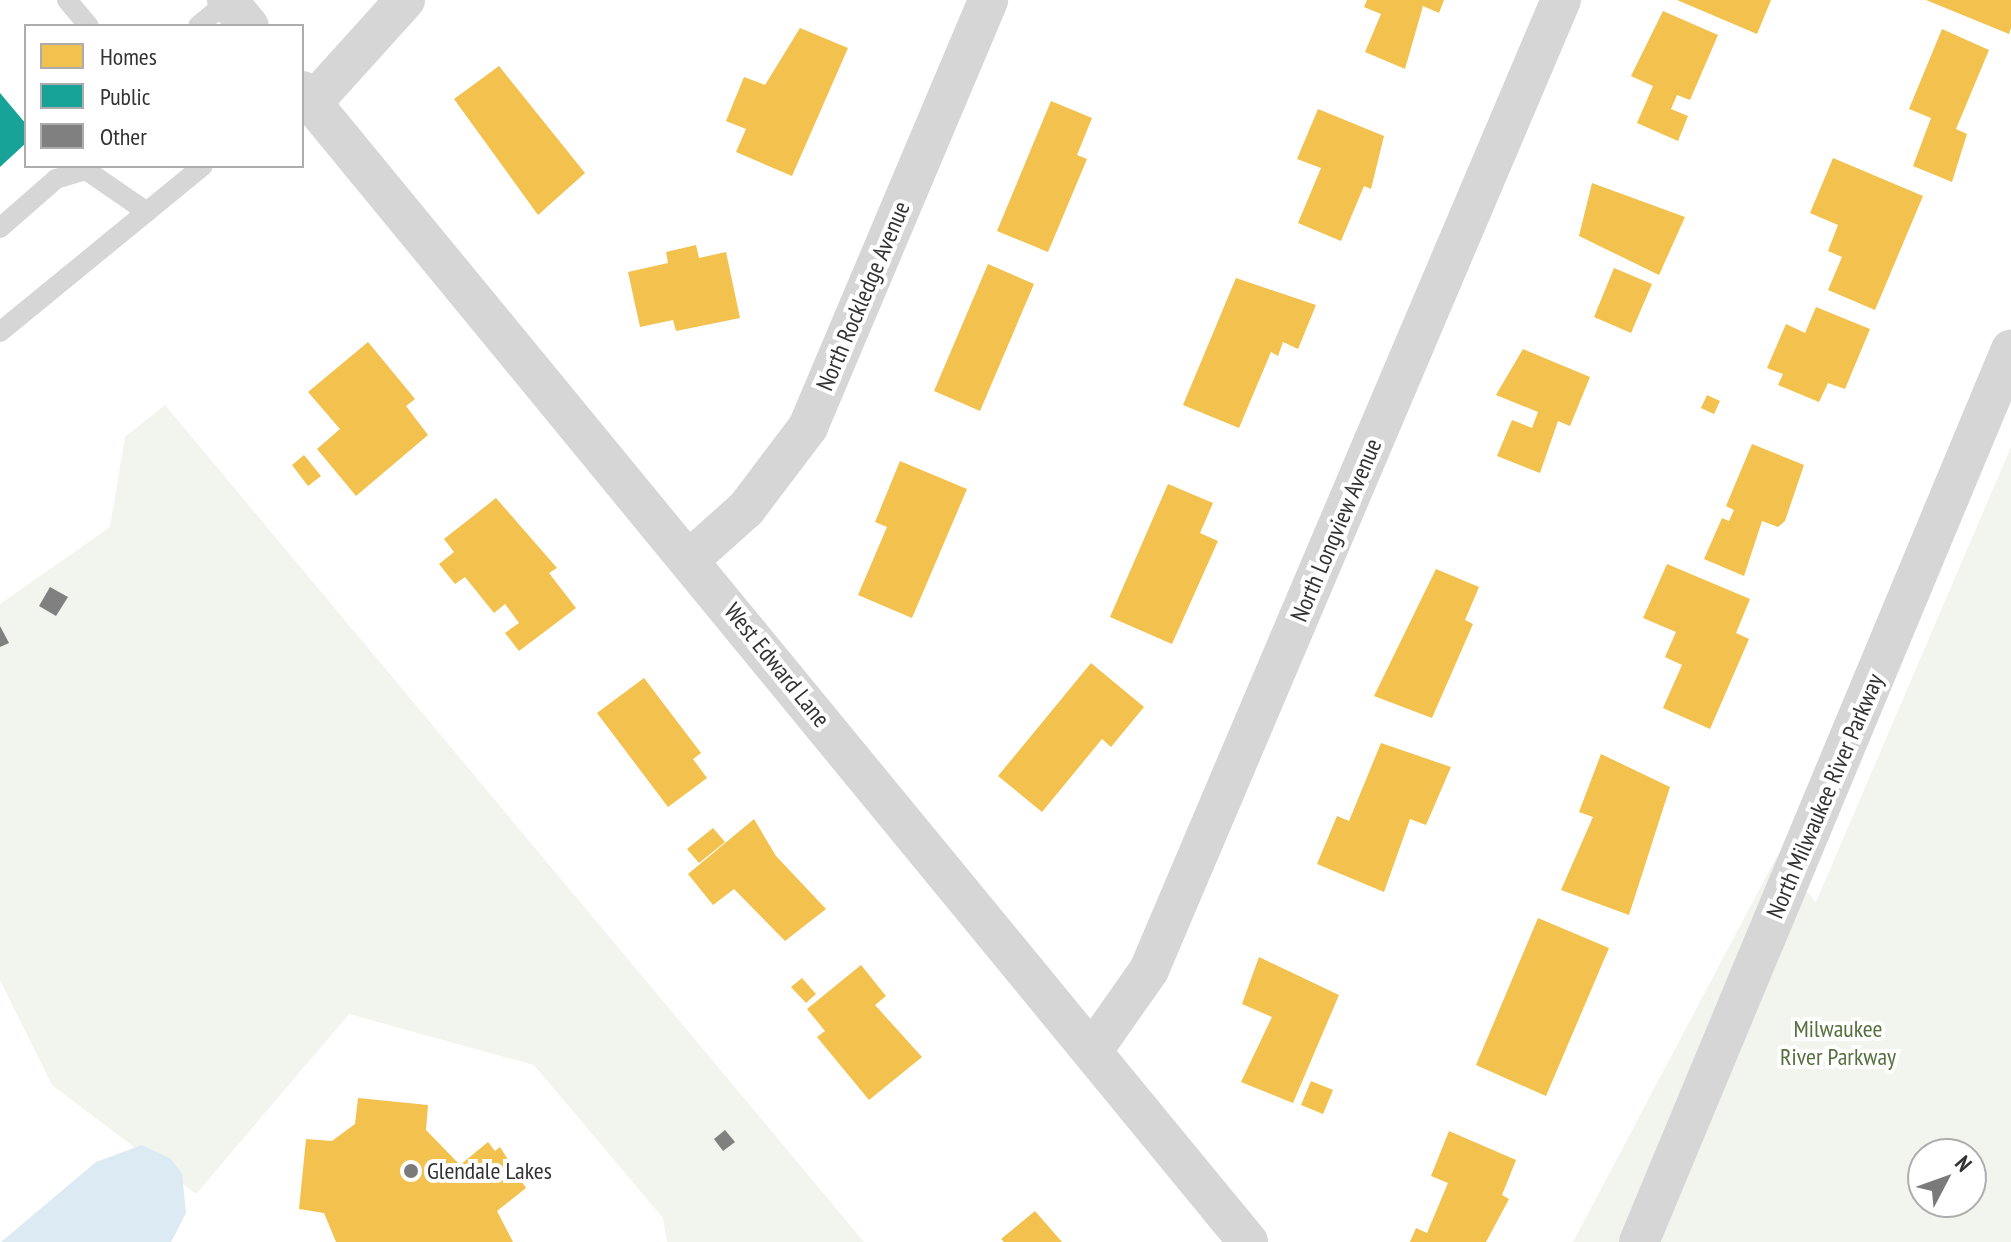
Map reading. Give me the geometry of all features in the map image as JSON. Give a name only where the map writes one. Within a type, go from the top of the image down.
[{"type":"street","points":[[228,0],[247,24]]},
{"type":"street","points":[[307,97],[405,0]]},
{"type":"street","name":"North Rockledge Avenue","points":[[690,559],[746,509],[808,427],[988,0]]},
{"type":"street","name":"North Longview Avenue","points":[[1093,1050],[1149,970],[1561,0]]},
{"type":"street","name":"West Edward Lane","points":[[307,97],[690,559],[1248,1242]]},
{"type":"street","name":"North Milwaukee River Parkway","points":[[1639,1242],[2011,349]]},
{"type":"lane","points":[[67,0],[87,24]]},
{"type":"lane","points":[[200,24],[228,0]]},
{"type":"lane","points":[[0,332],[201,168]]},
{"type":"lane","points":[[0,228],[56,179],[86,170],[147,212]]},
{"type":"green space","points":[[165,405],[864,1242],[667,1242],[663,1218],[534,1065],[349,1014],[196,1194],[52,1085],[0,980],[0,604],[110,527],[125,437]]},
{"type":"green space","name":"Milwaukee River Parkway","points":[[2011,447],[2011,1242],[1573,1242],[1777,856],[1816,902]]},
{"type":"shaded area","points":[[142,1145],[171,1159],[182,1174],[186,1213],[171,1242],[1,1242],[96,1162]]},
{"type":"building: Homes","points":[[1367,0],[1444,0],[1439,13],[1423,6],[1405,69],[1365,52],[1381,14],[1364,7]]},
{"type":"building: Homes","points":[[1677,0],[1771,0],[1757,34]]},
{"type":"building: Homes","points":[[1926,0],[2011,0],[2009,34]]},
{"type":"building: Homes","points":[[1663,11],[1718,35],[1690,100],[1677,95],[1671,109],[1688,116],[1678,141],[1637,123],[1653,86],[1631,76]]},
{"type":"building: Homes","points":[[800,28],[848,48],[792,176],[736,152],[746,129],[726,121],[744,77],[765,85]]},
{"type":"building: Homes","points":[[1942,29],[1989,50],[1956,129],[1967,134],[1952,182],[1913,166],[1931,118],[1909,109]]},
{"type":"building: Homes","points":[[499,66],[585,173],[538,215],[454,99]]},
{"type":"building: Homes","points":[[1051,101],[1092,118],[1077,155],[1087,159],[1048,252],[997,231]]},
{"type":"building: Homes","points":[[1318,109],[1384,136],[1371,189],[1364,186],[1341,241],[1298,223],[1321,168],[1297,159]]},
{"type":"building: Homes","points":[[1833,158],[1923,196],[1875,310],[1828,290],[1842,257],[1828,251],[1838,225],[1810,213]]},
{"type":"building: Homes","points":[[1592,183],[1685,217],[1659,275],[1579,236]]},
{"type":"building: Homes","points":[[696,245],[699,258],[726,252],[740,318],[676,331],[673,320],[640,327],[628,272],[668,263],[666,252]]},
{"type":"building: Homes","points":[[988,264],[1034,284],[980,411],[934,391]]},
{"type":"building: Homes","points":[[1614,268],[1652,284],[1631,333],[1594,317]]},
{"type":"building: Homes","points":[[1236,278],[1316,305],[1298,349],[1283,342],[1278,356],[1271,352],[1239,428],[1183,405]]},
{"type":"building: Homes","points":[[1816,307],[1870,329],[1845,389],[1828,383],[1819,402],[1778,385],[1783,374],[1767,368],[1786,324],[1805,333]]},
{"type":"building: Homes","points":[[368,342],[415,399],[406,406],[428,435],[356,496],[317,449],[340,429],[308,392]]},
{"type":"building: Homes","points":[[1523,349],[1590,377],[1570,426],[1558,421],[1540,473],[1497,456],[1512,420],[1532,428],[1538,412],[1496,395]]},
{"type":"building: Homes","points":[[1707,395],[1720,401],[1714,414],[1701,408]]},
{"type":"building: Homes","points":[[1752,444],[1804,465],[1785,521],[1778,527],[1762,521],[1744,576],[1704,559],[1722,518],[1729,521],[1734,510],[1726,506]]},
{"type":"building: Homes","points":[[304,455],[321,476],[308,486],[292,465]]},
{"type":"building: Homes","points":[[900,461],[967,489],[912,618],[858,595],[887,527],[875,522]]},
{"type":"building: Homes","points":[[1168,484],[1213,503],[1200,533],[1218,541],[1172,644],[1110,617]]},
{"type":"building: Homes","points":[[496,498],[557,568],[549,573],[576,608],[519,651],[505,633],[519,623],[505,604],[494,613],[465,577],[455,584],[439,564],[454,552],[444,539]]},
{"type":"building: Homes","points":[[1667,564],[1750,599],[1736,633],[1749,639],[1710,729],[1663,708],[1682,665],[1665,657],[1676,632],[1643,618]]},
{"type":"building: Homes","points":[[1436,569],[1479,587],[1465,620],[1473,624],[1432,718],[1374,696]]},
{"type":"building: Homes","points":[[1091,663],[1144,707],[1111,747],[1102,739],[1042,812],[998,776]]},
{"type":"building: Homes","points":[[644,678],[701,753],[693,759],[707,778],[668,807],[597,713]]},
{"type":"building: Homes","points":[[1381,743],[1451,767],[1426,825],[1410,819],[1384,892],[1317,864],[1337,816],[1349,821]]},
{"type":"building: Homes","points":[[1601,754],[1670,787],[1629,915],[1561,890],[1593,817],[1579,812]]},
{"type":"building: Homes","points":[[754,819],[776,856],[826,909],[785,941],[734,889],[713,905],[688,874]]},
{"type":"building: Homes","points":[[713,828],[725,842],[699,863],[687,849]]},
{"type":"building: Homes","points":[[1538,918],[1609,948],[1546,1096],[1476,1065]]},
{"type":"building: Homes","points":[[1259,957],[1339,995],[1293,1103],[1241,1082],[1272,1017],[1242,1004]]},
{"type":"building: Homes","points":[[861,965],[886,996],[875,1005],[922,1057],[869,1100],[817,1037],[825,1031],[807,1009]]},
{"type":"building: Homes","points":[[802,978],[816,994],[806,1003],[791,987]]},
{"type":"building: Homes","points":[[1311,1081],[1333,1090],[1323,1114],[1301,1105]]},
{"type":"building: Homes","name":"Glendale Lakes","points":[[358,1098],[428,1105],[426,1130],[460,1165],[488,1142],[495,1151],[500,1147],[526,1188],[497,1211],[513,1242],[336,1242],[324,1213],[299,1209],[306,1139],[332,1141],[355,1124]]},
{"type":"building: Homes","points":[[1449,1131],[1516,1160],[1502,1195],[1509,1199],[1486,1242],[1410,1242],[1416,1228],[1427,1233],[1448,1183],[1431,1176]]},
{"type":"building: Homes","points":[[1035,1211],[1062,1242],[1004,1242],[1001,1239]]},
{"type":"building: Public","points":[[0,93],[24,122],[24,145],[0,167]]},
{"type":"building: Other","points":[[50,587],[68,597],[56,616],[39,606]]},
{"type":"building: Other","points":[[0,626],[9,643],[0,647]]},
{"type":"building: Other","points":[[725,1130],[735,1142],[723,1151],[714,1139]]},
{"type":"place","name":"Glendale Lakes","points":[[411,1171]]}]
